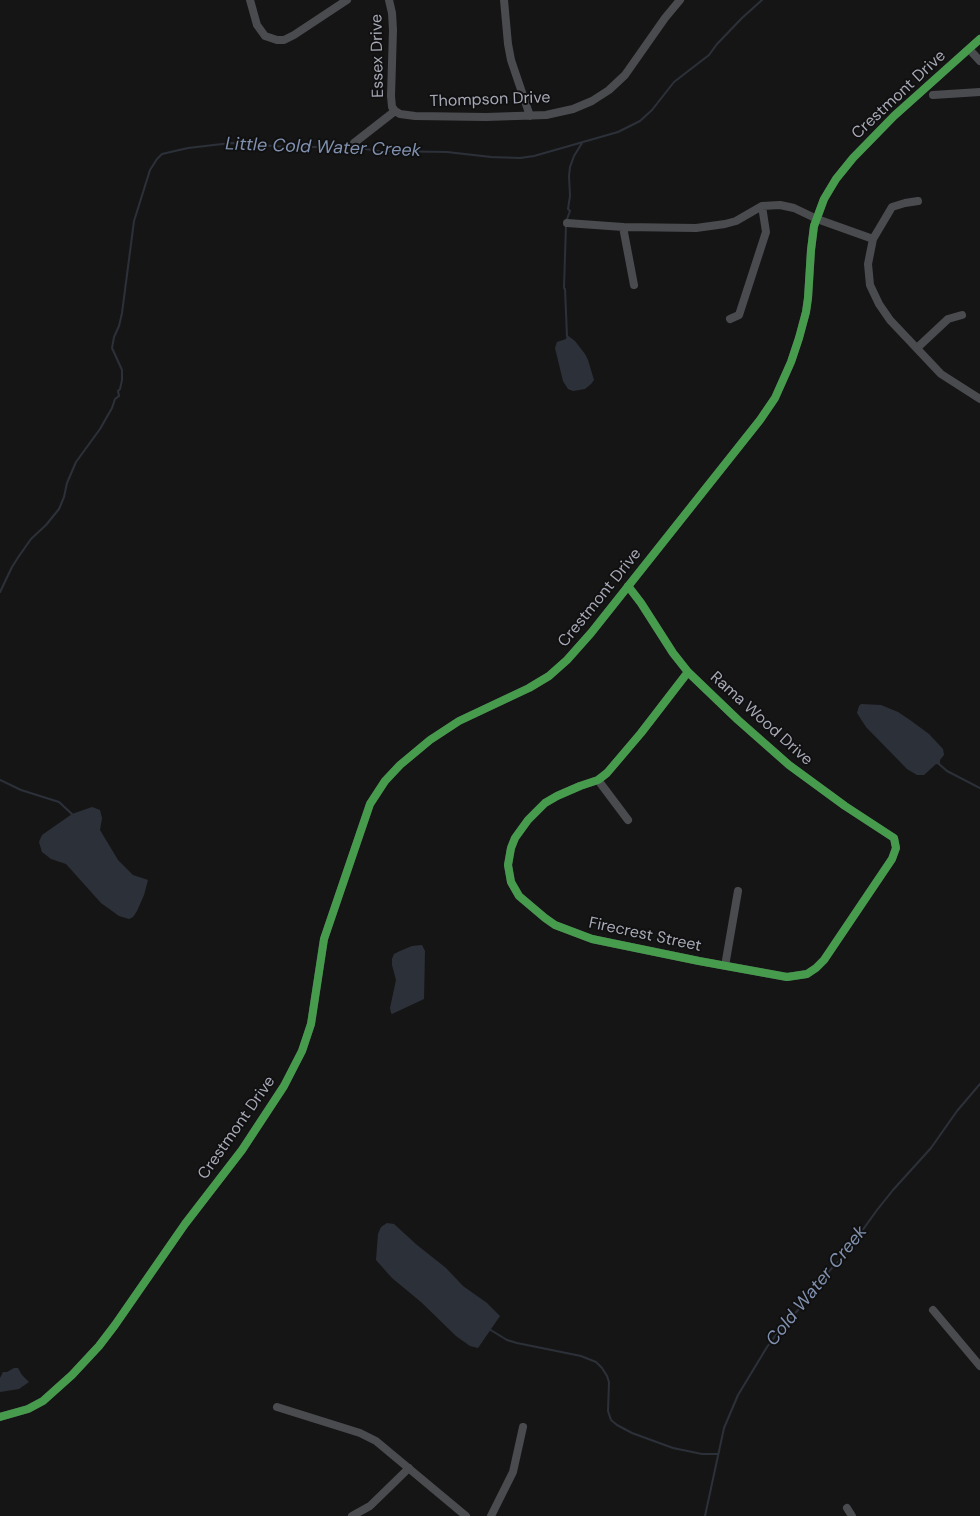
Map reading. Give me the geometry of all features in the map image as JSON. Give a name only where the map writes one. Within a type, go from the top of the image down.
[{"type":"street","points":[[250,0],[257,25],[265,36],[277,40],[284,40],[294,35],[347,0]]},
{"type":"street","name":"Essex Drive","points":[[389,0],[393,30],[391,96],[392,107],[395,111]]},
{"type":"street","points":[[504,0],[511,60],[530,116]]},
{"type":"street","name":"Thompson Drive","points":[[395,111],[400,114],[415,116],[530,116],[546,115],[572,109],[592,101],[609,90],[625,75],[680,0]]},
{"type":"street","name":"Crestmont Drive","points":[[0,1417],[28,1410],[43,1401],[72,1375],[99,1346],[185,1224],[242,1150],[284,1086],[302,1051],[311,1024],[324,939],[370,804],[385,781],[400,765],[430,740],[459,721],[529,688],[549,676],[583,644],[760,420],[775,398],[791,362],[806,312],[809,289],[810,250],[816,218],[829,189],[854,158],[894,116],[980,39]]},
{"type":"street","points":[[971,47],[980,52]]},
{"type":"street","points":[[971,47],[980,61]]},
{"type":"street","points":[[933,95],[980,92]]},
{"type":"street","points":[[354,143],[395,111]]},
{"type":"street","points":[[918,201],[892,207],[873,239],[868,264],[870,285],[879,304],[890,320],[941,374],[980,399]]},
{"type":"street","points":[[568,223],[624,227],[696,228],[736,220],[762,206],[780,205],[794,208],[873,239]]},
{"type":"street","points":[[730,319],[739,315],[766,232],[762,206]]},
{"type":"street","points":[[624,227],[634,285]]},
{"type":"street","points":[[917,348],[948,319],[962,315]]},
{"type":"street","name":"Rama Wood Drive","points":[[628,586],[688,672],[788,765],[894,838],[896,848]]},
{"type":"street","name":"Firecrest Street","points":[[688,672],[614,766],[598,780],[556,796],[546,803],[528,820],[515,838],[509,856],[509,874],[514,890],[525,902],[556,925],[592,939],[787,977],[798,976],[811,972],[824,960],[892,859],[896,848]]},
{"type":"street","points":[[598,780],[628,820]]},
{"type":"street","points":[[726,966],[738,891]]},
{"type":"street","points":[[933,1310],[980,1366]]},
{"type":"street","points":[[277,1407],[360,1433],[376,1441],[466,1516]]},
{"type":"street","points":[[492,1516],[512,1472],[523,1427]]},
{"type":"street","points":[[352,1516],[370,1506],[409,1468]]},
{"type":"street","points":[[847,1508],[852,1516]]},
{"type":"shaded area","points":[[567,335],[575,341],[588,360],[594,380],[585,389],[573,391],[568,389],[563,381],[555,348],[557,342],[566,339]]},
{"type":"shaded area","points":[[861,704],[881,705],[898,712],[929,734],[943,749],[944,755],[940,760],[940,765],[936,764],[924,775],[917,775],[907,769],[866,727],[857,713]]},
{"type":"shaded area","points":[[92,807],[100,810],[102,818],[100,830],[118,860],[133,875],[148,880],[137,911],[129,919],[119,916],[101,903],[66,864],[51,859],[42,852],[39,842],[42,835],[72,814]]},
{"type":"shaded area","points":[[422,945],[425,951],[424,999],[392,1014],[390,1008],[396,980],[392,965],[394,954],[412,946]]},
{"type":"shaded area","points":[[387,1223],[394,1224],[446,1268],[463,1286],[487,1303],[500,1316],[478,1348],[470,1346],[456,1336],[421,1302],[392,1278],[376,1260],[378,1234],[381,1227]]},
{"type":"shaded area","points":[[18,1368],[29,1382],[19,1389],[0,1392],[0,1378],[3,1372]]},
{"type":"waterway","name":"Little Cold Water Creek","points":[[0,592],[12,567],[31,539],[59,509],[76,462],[100,429],[115,399],[119,396],[118,391],[122,380],[122,370],[112,348],[122,313],[134,221],[150,170],[162,154],[188,148],[231,143],[288,147],[352,147],[379,151],[447,152],[491,157],[520,158],[534,156],[618,132],[640,121],[652,110],[674,82],[709,55],[742,18],[762,0]]},
{"type":"waterway","points":[[567,219],[570,211],[568,209],[570,167],[582,143]]},
{"type":"waterway","points":[[566,224],[564,288],[567,336]]},
{"type":"waterway","points":[[939,764],[947,771],[980,788]]},
{"type":"waterway","points":[[0,780],[21,790],[59,802],[73,815]]},
{"type":"waterway","name":"Cold Water Creek","points":[[705,1516],[724,1428],[738,1395],[767,1347],[831,1269],[844,1256],[877,1210],[931,1148],[957,1111],[980,1084]]},
{"type":"waterway","points":[[489,1329],[507,1340],[581,1356],[596,1362],[607,1376],[609,1382],[608,1411],[611,1420],[617,1425],[632,1433],[673,1448],[702,1454],[718,1454]]},
{"type":"cycle path","points":[[0,1417],[28,1409],[43,1401],[72,1375],[99,1346],[185,1224],[242,1150],[284,1086],[302,1051],[311,1024],[324,939],[370,804],[385,781],[400,765],[430,740],[459,721],[529,688],[549,676],[567,660],[591,633],[760,420],[775,398],[791,362],[806,312],[814,226],[824,199],[836,179],[853,158],[894,116],[980,39]]},
{"type":"cycle path","points":[[628,586],[688,672],[738,720],[789,765],[845,806],[894,838],[896,848],[892,859],[824,960],[807,974],[787,977],[592,939],[555,925],[545,918],[519,896],[511,882],[508,865],[511,848],[515,838],[528,820],[545,803],[580,786],[598,780],[607,773],[688,672]]}]
